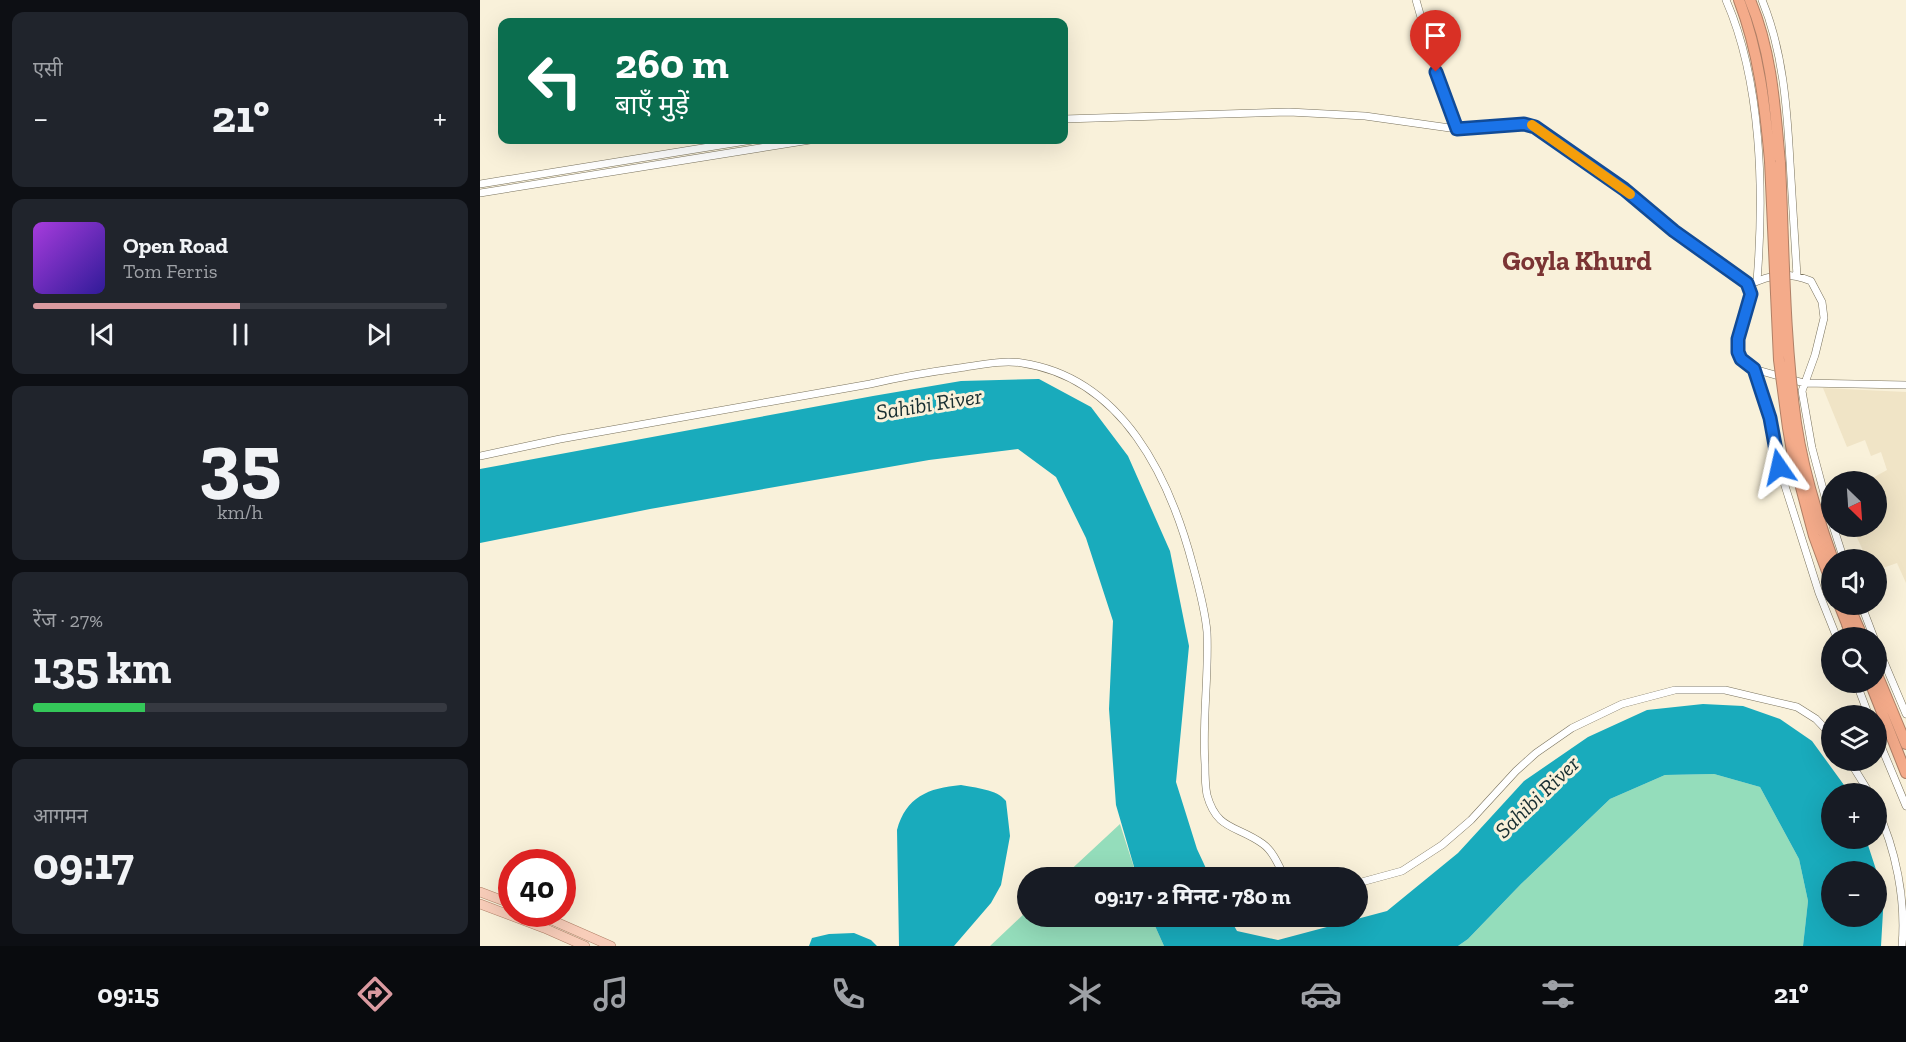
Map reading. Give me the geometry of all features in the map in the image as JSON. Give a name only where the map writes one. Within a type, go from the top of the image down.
[{"type":"highway","points":[[1739,0],[1767,85]]},
{"type":"highway","points":[[1750,0],[1757,18],[1767,85],[1796,423],[1829,549]]},
{"type":"highway","points":[[1775,162],[1779,360],[1793,457],[1821,555]]},
{"type":"highway","points":[[1874,693],[1906,773]]},
{"type":"highway","points":[[1885,693],[1906,744]]},
{"type":"main road","points":[[480,892],[498,899]]},
{"type":"main road","points":[[480,904],[585,946]]},
{"type":"main road","points":[[568,927],[611,946]]},
{"type":"street","points":[[1416,0],[1440,84],[1457,129]]},
{"type":"street","points":[[1726,0],[1743,47],[1750,80],[1757,143],[1760,202],[1757,281]]},
{"type":"street","points":[[1762,0],[1781,63],[1788,131],[1797,276]]},
{"type":"street","points":[[1068,119],[1260,112],[1332,113],[1457,129],[1524,124],[1535,127],[1624,189],[1674,231],[1749,285],[1751,294],[1738,339],[1738,350],[1741,359],[1754,369],[1804,383],[1906,385]]},
{"type":"street","points":[[480,184],[727,144]]},
{"type":"street","points":[[480,193],[785,144]]},
{"type":"street","points":[[1749,285],[1778,275],[1797,276],[1811,281],[1822,302],[1824,318],[1815,355],[1802,391],[1821,483]]},
{"type":"street","points":[[480,456],[560,439],[981,364],[1022,363],[1052,371],[1077,382],[1110,406],[1136,435],[1156,469],[1180,520],[1203,604],[1206,625],[1204,749],[1207,794],[1219,820],[1263,844],[1273,855],[1279,867]]},
{"type":"street","points":[[1754,369],[1770,418],[1779,467],[1819,593],[1833,627]]},
{"type":"street","points":[[1865,615],[1870,627]]},
{"type":"street","points":[[1854,627],[1867,620]]},
{"type":"street","points":[[1887,669],[1906,714]]},
{"type":"street","points":[[1368,880],[1404,869],[1443,845],[1471,820],[1516,771],[1536,753],[1572,728],[1622,704],[1675,690],[1725,690],[1797,708],[1821,724]]},
{"type":"street","points":[[1887,760],[1906,806]]},
{"type":"street","points":[[1887,836],[1904,906],[1902,946]]},
{"type":"shaded area","points":[[1823,388],[1906,392],[1906,583],[1897,563],[1887,566],[1887,549],[1862,549],[1857,537],[1887,537],[1887,471],[1885,471],[1887,470],[1881,452],[1871,456],[1865,440],[1847,447]]},
{"type":"green space","points":[[1714,774],[1760,787],[1799,859],[1808,901],[1803,946],[1458,946],[1468,939],[1521,884],[1610,799],[1665,775]]},
{"type":"green space","points":[[1120,824],[1134,867],[1074,867]]},
{"type":"green space","points":[[1017,920],[1017,927],[1155,927],[1164,946],[990,946]]},
{"type":"water","name":"Sahibi River","points":[[1039,379],[1091,407],[1128,456],[1170,551],[1189,646],[1176,782],[1197,849],[1205,867],[1134,867],[1116,805],[1109,709],[1113,621],[1086,538],[1056,477],[1018,449],[929,460],[650,509],[480,543],[480,469],[961,381]]},
{"type":"water","name":"Sahibi River","points":[[1703,704],[1743,706],[1780,719],[1812,741],[1821,753],[1821,771],[1834,771],[1843,783],[1821,783],[1821,849],[1869,849],[1873,861],[1821,861],[1821,927],[1882,927],[1881,946],[1803,946],[1808,901],[1799,859],[1760,787],[1714,774],[1665,775],[1610,799],[1521,884],[1468,939],[1458,946],[1164,946],[1155,927],[1235,927],[1237,931],[1278,940],[1327,927],[1368,927],[1368,916],[1387,911],[1458,853],[1524,781],[1588,737],[1647,710]]},
{"type":"water","points":[[961,785],[991,791],[1006,801],[1010,836],[1001,885],[991,903],[954,946],[899,946],[897,830],[901,819],[906,809],[920,796],[949,786]]},
{"type":"water","points":[[854,933],[871,940],[877,946],[809,946],[812,938],[829,934]]},
{"type":"slow traffic","points":[[1532,125],[1630,194]]},
{"type":"district","name":"Goyla Khurd","points":[[1577,261]]},
{"type":"route","points":[[1436,72],[1457,129],[1468,130],[1524,124],[1535,127],[1624,189],[1674,231],[1747,283],[1751,294],[1738,339],[1738,352],[1741,359],[1754,369],[1770,418],[1779,467]]}]
